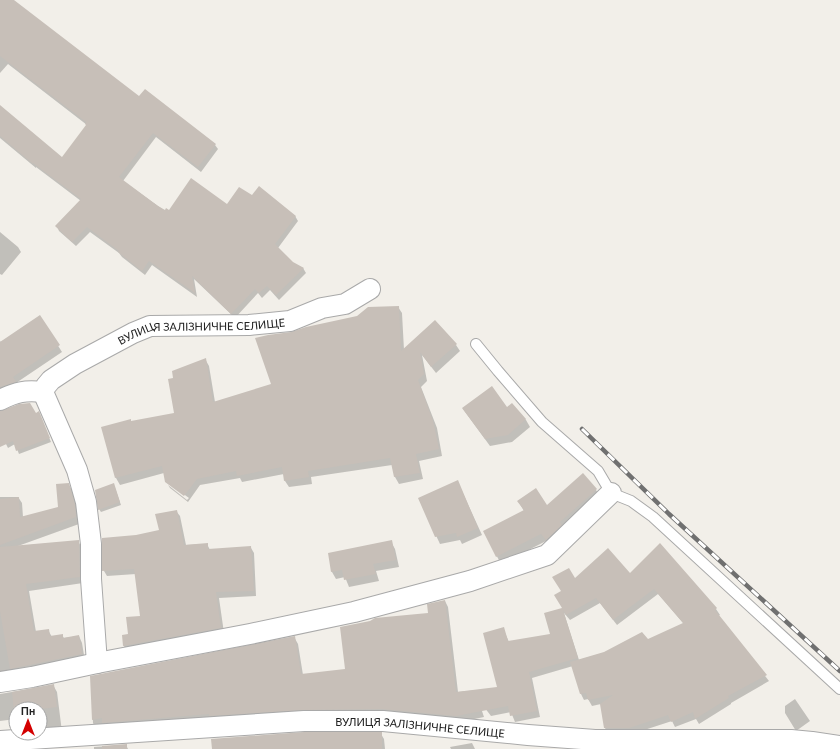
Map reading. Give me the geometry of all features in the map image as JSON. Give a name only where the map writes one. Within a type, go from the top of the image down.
[{"type":"street","name":"ВУЛИЦЯ ЗАЛІЗНИЧНЕ СЕЛИЩЕ","points":[[43,392],[52,380],[75,364],[133,333],[150,326],[249,325],[290,321],[322,308],[345,304],[370,289]]},
{"type":"street","points":[[0,400],[16,392],[31,390],[43,392],[77,470],[86,502],[91,544],[91,579],[97,663]]},
{"type":"street","points":[[0,682],[250,634],[347,613],[470,581],[547,555],[611,493]]},
{"type":"street","name":"ВУЛИЦЯ ЗАЛІЗНИЧНЕ СЕЛИЩЕ","points":[[0,741],[304,721],[383,721],[528,736],[588,739],[791,740],[840,746]]},
{"type":"lane","points":[[476,344],[542,422],[598,471],[611,493],[631,501],[653,517],[840,689]]},
{"type":"building","points":[[0,0],[14,0],[139,96],[145,89],[216,144],[198,167],[153,133],[119,177],[165,210],[166,208],[169,210],[191,178],[227,204],[239,187],[252,195],[259,186],[296,216],[275,244],[293,262],[304,268],[276,295],[267,286],[259,293],[255,289],[231,314],[192,276],[195,293],[149,261],[142,271],[118,252],[119,251],[87,227],[72,242],[55,226],[81,199],[33,164],[0,136],[0,105],[62,157],[86,125],[86,122],[0,56]]},
{"type":"building","points":[[399,306],[401,351],[435,320],[457,344],[431,367],[420,352],[424,374],[418,380],[433,421],[439,449],[416,454],[420,473],[394,477],[390,458],[308,471],[309,477],[284,481],[282,467],[237,476],[236,471],[197,479],[184,496],[165,482],[162,466],[115,478],[101,427],[131,419],[131,421],[174,413],[168,379],[173,378],[172,371],[206,358],[213,402],[271,384],[255,338],[291,332],[306,327],[357,316],[368,307]]},
{"type":"building","points":[[40,315],[60,345],[13,377],[16,382],[0,387],[0,342]]},
{"type":"building","points":[[492,386],[507,407],[512,403],[526,419],[508,435],[485,439],[462,408]]},
{"type":"building","points":[[30,403],[36,413],[39,411],[50,438],[16,451],[13,441],[0,447],[0,411],[19,404]]},
{"type":"building","points":[[583,473],[597,489],[560,522],[562,525],[546,540],[541,534],[496,557],[483,531],[524,510],[517,501],[536,488],[547,505]]},
{"type":"building","points":[[458,480],[478,528],[457,537],[456,533],[435,537],[418,498]]},
{"type":"building","points":[[69,483],[75,504],[76,517],[0,545],[0,499],[19,497],[20,517],[58,507],[56,484]]},
{"type":"building","points":[[114,483],[120,502],[98,510],[95,490]]},
{"type":"building","points":[[177,510],[184,545],[208,543],[208,549],[251,546],[254,591],[216,592],[221,628],[123,646],[122,635],[128,634],[126,617],[140,616],[134,569],[102,571],[102,538],[136,535],[159,530],[155,514]]},
{"type":"building","points":[[79,540],[80,577],[26,584],[34,631],[49,629],[50,636],[63,634],[63,638],[79,635],[82,654],[10,669],[0,611],[0,547]]},
{"type":"building","points":[[392,540],[396,560],[373,564],[376,574],[344,580],[342,570],[331,572],[328,553]]},
{"type":"building","points":[[660,543],[717,608],[715,610],[767,675],[728,696],[729,698],[695,719],[693,712],[671,722],[668,715],[629,728],[604,728],[600,704],[613,695],[588,700],[586,693],[580,694],[570,662],[604,652],[642,632],[648,639],[683,623],[654,589],[613,620],[596,598],[566,615],[563,610],[578,658],[529,672],[537,711],[510,716],[508,706],[456,716],[381,709],[304,710],[209,716],[209,714],[102,723],[102,718],[92,720],[90,676],[295,636],[301,674],[345,669],[340,627],[370,621],[375,618],[428,613],[427,604],[445,600],[456,692],[497,687],[483,633],[504,627],[508,641],[550,634],[544,613],[562,608],[554,595],[561,591],[552,577],[569,568],[575,578],[608,548],[630,573]]},
{"type":"building","points":[[54,684],[57,707],[48,708],[48,701],[13,701],[12,692]]},
{"type":"building","points":[[304,732],[382,732],[382,749],[212,749],[211,739]]},
{"type":"building","points":[[127,744],[127,749],[102,749],[102,746]]},
{"type":"railway","points":[[582,429],[669,514],[840,671]]}]
